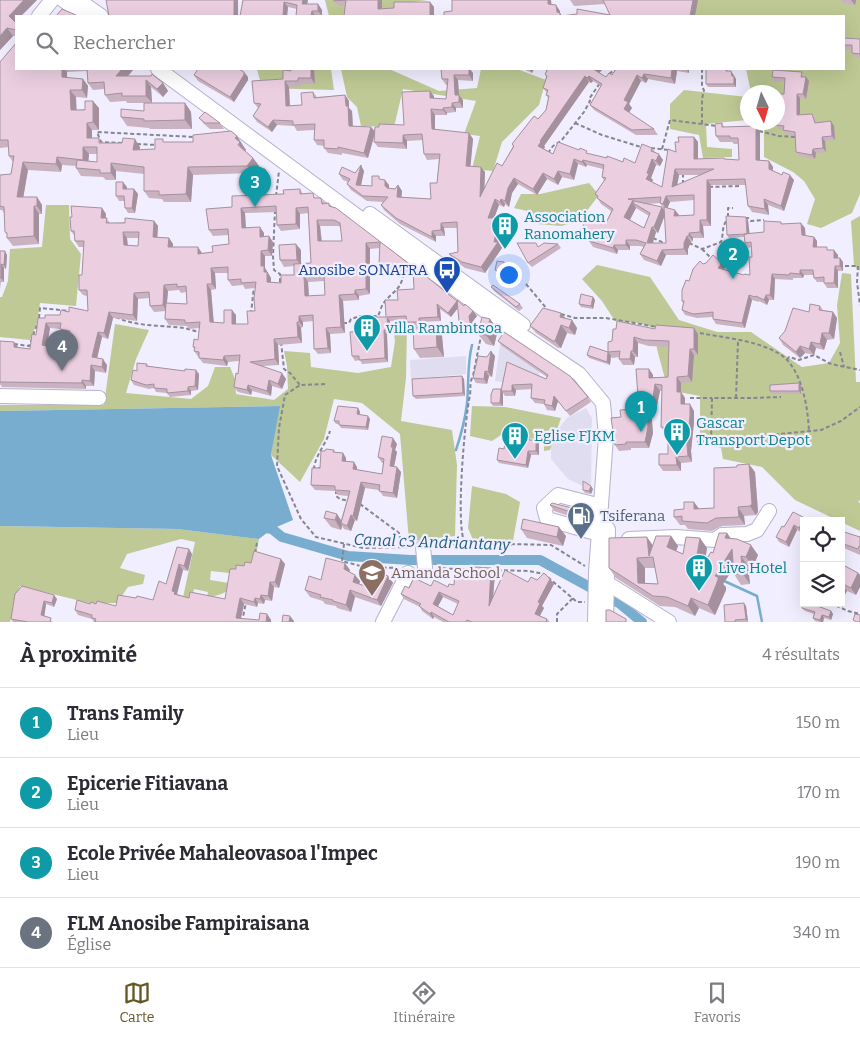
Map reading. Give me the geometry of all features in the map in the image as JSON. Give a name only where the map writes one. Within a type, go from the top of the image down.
[{"type":"street","points":[[40,15],[52,0]]},
{"type":"street","points":[[63,0],[85,15]]},
{"type":"street","points":[[78,0],[100,15]]},
{"type":"street","points":[[159,70],[486,312],[579,374],[602,403],[606,437],[601,506],[603,537]]},
{"type":"street","points":[[173,70],[584,370],[609,404],[614,437],[603,537],[602,619]]},
{"type":"street","points":[[0,396],[99,398]]},
{"type":"street","points":[[601,506],[558,495],[544,508],[547,519],[603,537],[676,537],[715,540],[722,535],[747,534],[757,530],[769,511]]},
{"type":"street","points":[[423,547],[425,568]]},
{"type":"street","points":[[383,622],[406,571]]},
{"type":"street","points":[[601,579],[595,600],[602,619]]},
{"type":"street","points":[[601,579],[669,622]]},
{"type":"path","points":[[607,76],[615,70]]},
{"type":"path","points":[[702,70],[702,87],[704,90],[702,124]]},
{"type":"path","points":[[548,153],[584,112],[590,101],[589,99],[601,82]]},
{"type":"path","points":[[662,149],[670,120],[719,126]]},
{"type":"path","points":[[575,123],[602,135],[641,147],[671,150]]},
{"type":"path","points":[[755,130],[779,136],[800,137]]},
{"type":"path","points":[[157,145],[101,142],[97,132],[195,137]]},
{"type":"path","points":[[276,203],[280,158]]},
{"type":"path","points":[[683,173],[683,186],[688,187]]},
{"type":"path","points":[[702,188],[739,186]]},
{"type":"path","points":[[702,249],[721,242],[722,229],[727,219],[728,208],[733,208]]},
{"type":"path","points":[[275,209],[274,270],[280,274],[280,284]]},
{"type":"path","points":[[741,218],[748,218],[754,221],[764,220]]},
{"type":"path","points":[[727,219],[734,219]]},
{"type":"path","points":[[646,238],[653,238],[662,243],[666,242]]},
{"type":"path","points":[[684,242],[702,249],[712,259]]},
{"type":"path","points":[[266,250],[274,249]]},
{"type":"path","points":[[339,324],[349,323],[351,319],[360,316],[378,316],[383,304],[397,291],[404,278],[405,267],[411,256]]},
{"type":"path","points":[[845,266],[858,266],[857,282],[860,305]]},
{"type":"path","points":[[250,321],[254,277]]},
{"type":"path","points":[[526,284],[546,309],[553,311]]},
{"type":"path","points":[[9,344],[29,346],[38,322],[40,308],[76,312]]},
{"type":"path","points":[[560,314],[575,318],[606,318],[632,321],[665,328]]},
{"type":"path","points":[[112,315],[118,319],[132,322],[185,328],[205,334]]},
{"type":"path","points":[[700,333],[758,345],[779,353],[794,370],[804,392],[809,432]]},
{"type":"path","points":[[465,543],[461,521],[466,422],[470,382],[482,334]]},
{"type":"path","points":[[281,340],[284,369],[300,385]]},
{"type":"path","points":[[736,398],[738,340]]},
{"type":"path","points":[[840,352],[844,367]]},
{"type":"path","points":[[787,361],[789,357],[799,360],[814,356],[825,362],[860,370]]},
{"type":"path","points":[[325,384],[300,385],[285,395],[279,428],[277,466],[301,519],[316,537],[362,548],[423,547],[465,543],[551,545],[601,579]]},
{"type":"path","points":[[690,398],[781,397]]},
{"type":"path","points":[[711,440],[712,398]]},
{"type":"path","points":[[697,442],[821,430],[841,421],[860,407]]},
{"type":"path","points":[[325,468],[314,468],[316,457],[321,451],[330,431]]},
{"type":"path","points":[[336,486],[336,496],[351,502]]},
{"type":"path","points":[[358,503],[399,533],[402,547]]},
{"type":"path","points":[[254,559],[257,543]]},
{"type":"path","points":[[344,544],[342,561],[364,567],[406,571]]},
{"type":"path","points":[[425,568],[482,570]]},
{"type":"path","points":[[491,570],[529,571],[544,574],[576,602],[595,600]]},
{"type":"path","points":[[242,622],[246,598]]},
{"type":"path","points":[[557,622],[557,614],[573,598]]},
{"type":"path","points":[[839,607],[860,614]]},
{"type":"shaded area","points":[[502,331],[542,360],[537,387],[495,381]]},
{"type":"shaded area","points":[[466,356],[466,374],[411,379],[410,360]]},
{"type":"shaded area","points":[[586,408],[592,418],[591,490],[568,479],[551,459],[551,445],[559,428],[567,418]]},
{"type":"green space","points":[[325,0],[428,0],[396,4],[394,15],[329,15]]},
{"type":"green space","points":[[679,0],[860,0],[860,194],[852,213],[821,228],[807,224],[815,199],[804,181],[793,172],[764,157],[764,130],[785,130],[785,85],[749,85],[746,70],[845,70],[845,15],[681,15]]},
{"type":"green space","points":[[257,70],[331,70],[334,90],[262,88]]},
{"type":"green space","points":[[341,70],[391,70],[439,91],[477,88],[481,70],[520,70],[546,80],[539,105],[502,142],[493,171],[472,169],[480,136],[464,134],[476,101],[403,89],[394,127],[361,126],[357,107],[347,97]]},
{"type":"green space","points":[[684,90],[740,96],[740,121],[706,124],[707,147],[732,149],[732,157],[703,158],[699,135],[670,129],[670,104]]},
{"type":"green space","points":[[589,183],[599,195],[579,221],[561,226],[537,224],[532,212],[514,208],[521,194],[540,194]]},
{"type":"green space","points":[[46,205],[69,205],[70,239],[81,254],[76,306],[40,303],[37,323],[30,340],[0,337],[0,297],[2,297],[8,281],[10,249],[42,247]]},
{"type":"green space","points":[[860,216],[860,271],[854,266],[851,221]]},
{"type":"green space","points":[[597,265],[650,277],[679,320],[717,332],[751,332],[802,367],[829,363],[840,343],[837,305],[842,273],[851,274],[856,382],[860,382],[860,500],[858,502],[860,503],[860,531],[845,524],[845,517],[831,517],[795,500],[762,467],[723,459],[721,448],[700,442],[700,396],[668,390],[657,349],[655,333],[660,329],[638,323],[615,321],[602,301],[582,279]]},
{"type":"green space","points":[[115,324],[149,330],[136,359],[126,393],[191,399],[208,386],[215,367],[230,367],[235,379],[236,394],[274,400],[288,389],[284,351],[310,353],[311,367],[358,373],[391,367],[395,341],[393,327],[407,326],[406,378],[401,421],[452,430],[457,465],[455,536],[409,541],[400,434],[362,403],[334,399],[324,439],[300,482],[271,455],[279,406],[0,411],[0,405],[104,405]]},
{"type":"green space","points":[[472,406],[505,407],[561,418],[550,450],[544,451],[544,441],[504,433],[492,441],[470,436]]},
{"type":"green space","points":[[472,486],[506,494],[520,502],[512,546],[476,547],[468,528]]},
{"type":"green space","points":[[0,526],[177,529],[259,539],[253,569],[238,574],[211,571],[210,580],[235,584],[226,592],[211,597],[207,597],[208,592],[194,589],[191,604],[182,602],[195,542],[181,539],[127,554],[120,568],[145,575],[143,584],[128,587],[117,603],[100,603],[97,605],[20,586],[10,622],[0,622]]},
{"type":"water","points":[[280,406],[271,455],[293,520],[272,529],[259,539],[177,529],[0,526],[0,411]]},
{"type":"building","points":[[0,0],[24,0],[9,16],[15,22],[15,30],[7,28],[0,36]]},
{"type":"building","points":[[106,0],[234,0],[234,15],[109,15]]},
{"type":"building","points":[[243,0],[303,0],[302,4],[318,4],[318,11],[312,11],[311,15],[296,15],[297,5],[284,2],[283,15],[240,15]]},
{"type":"building","points":[[346,0],[378,0],[378,9],[394,8],[394,2],[430,2],[430,15],[344,15]]},
{"type":"building","points":[[452,0],[548,0],[548,4],[556,5],[557,12],[560,15],[444,15],[444,12],[452,11]]},
{"type":"building","points":[[603,0],[693,0],[690,15],[610,15]]},
{"type":"building","points":[[62,9],[76,15],[57,15]]},
{"type":"building","points":[[577,9],[610,15],[570,15],[577,14]]},
{"type":"building","points":[[845,38],[860,39],[860,54],[852,53],[852,45],[845,45]]},
{"type":"building","points":[[15,44],[15,70],[62,70],[62,77],[83,79],[82,90],[70,90],[71,110],[85,110],[85,101],[93,101],[93,122],[87,123],[87,138],[99,138],[99,143],[122,143],[123,138],[135,139],[133,150],[155,149],[155,139],[163,139],[163,142],[193,142],[193,135],[231,131],[240,142],[238,145],[253,158],[247,166],[188,167],[186,194],[159,195],[159,191],[144,191],[144,167],[111,163],[111,173],[100,173],[100,170],[76,168],[77,160],[97,162],[97,147],[83,147],[83,160],[57,157],[56,164],[23,162],[17,197],[37,197],[37,206],[34,206],[34,236],[7,238],[4,207],[0,206],[0,175],[11,174],[14,156],[9,156],[8,140],[0,140],[0,62]]},
{"type":"building","points":[[87,70],[121,70],[116,76],[151,76],[152,74],[163,83],[157,89],[146,80],[146,96],[122,96],[122,93],[105,95],[104,82],[88,83]]},
{"type":"building","points":[[197,70],[241,70],[244,72],[230,97],[194,75]]},
{"type":"building","points":[[283,70],[311,70],[311,78],[285,81],[286,106],[302,105],[301,93],[313,92],[314,98],[345,95],[346,106],[348,106],[349,126],[371,127],[364,153],[338,147],[338,149],[324,148],[324,140],[314,140],[315,124],[293,125],[293,121],[273,120],[268,127],[253,116],[261,104],[254,103],[252,81],[283,79]]},
{"type":"building","points":[[441,70],[469,70],[469,75],[454,75],[455,95],[459,95],[459,102],[452,103],[452,107],[443,108],[443,110],[431,109],[432,129],[469,133],[466,166],[481,167],[480,197],[497,163],[502,166],[514,146],[512,144],[534,116],[538,119],[546,110],[549,96],[546,95],[548,90],[543,88],[547,70],[595,70],[606,77],[609,73],[612,75],[615,70],[672,70],[671,78],[644,74],[642,78],[637,75],[624,100],[628,102],[624,109],[654,129],[632,130],[590,105],[602,84],[589,76],[587,78],[585,76],[540,141],[538,146],[553,154],[558,142],[579,150],[580,148],[587,151],[586,153],[607,158],[607,156],[623,162],[624,158],[635,163],[642,144],[652,148],[651,151],[659,154],[656,161],[652,159],[646,179],[662,187],[668,149],[676,152],[675,142],[679,142],[678,137],[694,137],[694,159],[724,158],[739,160],[738,138],[716,136],[715,124],[722,123],[722,127],[740,126],[740,130],[756,130],[756,160],[769,161],[769,169],[782,175],[783,172],[790,175],[781,206],[764,199],[765,209],[748,206],[745,179],[707,180],[707,220],[700,220],[700,232],[689,233],[684,243],[684,249],[662,250],[657,261],[640,254],[646,243],[636,240],[626,240],[626,245],[614,245],[613,248],[589,241],[590,236],[581,229],[584,224],[579,219],[584,213],[592,221],[602,224],[604,221],[606,223],[613,209],[597,198],[598,196],[595,194],[606,178],[602,177],[604,165],[574,159],[570,174],[558,171],[554,179],[543,173],[533,189],[514,178],[508,188],[505,201],[501,199],[500,202],[495,199],[488,218],[500,218],[500,228],[497,228],[494,242],[498,242],[481,267],[462,262],[449,254],[458,252],[457,222],[441,223],[441,230],[432,231],[432,237],[396,218],[381,205],[388,197],[363,196],[347,184],[350,179],[339,174],[342,167],[355,173],[361,165],[356,185],[372,186],[372,176],[379,176],[379,179],[385,180],[387,188],[395,189],[398,185],[397,197],[431,199],[430,183],[437,183],[440,154],[424,154],[422,134],[403,135],[403,143],[374,142],[375,127],[379,127],[379,124],[404,125],[402,92],[430,91],[430,98],[446,99],[448,79],[442,79]],"holes":[[[675,169],[714,169],[672,187]],[[694,195],[694,215],[674,216],[675,210],[664,207],[666,243],[647,243],[652,227],[654,227],[662,207],[634,201],[633,203],[650,213],[644,228],[624,217],[633,200],[628,199],[661,197],[660,203],[663,204],[666,196]]]},
{"type":"building","points":[[706,70],[731,71],[732,76],[734,76],[734,84],[706,84]]},
{"type":"building","points":[[773,70],[802,72],[801,77],[806,77],[803,94],[797,94],[797,115],[812,114],[815,123],[831,121],[832,136],[822,137],[823,148],[813,149],[812,155],[796,152],[795,132],[783,130],[785,130],[785,78],[772,77]]},
{"type":"building","points":[[144,103],[185,103],[185,120],[144,121],[144,119],[121,117],[121,109],[144,111]]},
{"type":"building","points":[[205,112],[220,123],[205,123],[199,118]]},
{"type":"building","points":[[251,169],[265,169],[266,177],[252,178]]},
{"type":"building","points":[[116,182],[123,182],[123,189],[134,189],[132,208],[125,208],[124,196],[116,196]]},
{"type":"building","points":[[300,189],[300,194],[313,193],[314,198],[321,198],[322,204],[329,203],[329,206],[336,208],[412,266],[379,264],[380,242],[366,243],[366,289],[355,290],[355,294],[339,295],[341,327],[326,328],[328,348],[314,349],[313,315],[299,316],[299,322],[297,322],[298,337],[274,339],[275,359],[250,362],[282,373],[278,384],[269,380],[267,391],[248,385],[247,390],[234,387],[236,373],[238,374],[240,355],[224,356],[223,360],[199,358],[199,352],[194,351],[195,347],[193,347],[194,339],[198,340],[200,322],[185,323],[185,320],[165,319],[166,303],[187,304],[186,286],[177,287],[177,284],[164,285],[163,305],[150,306],[149,292],[134,293],[133,315],[109,312],[104,333],[98,332],[92,357],[103,359],[102,367],[91,365],[90,381],[82,380],[82,383],[0,382],[0,341],[14,342],[14,347],[30,349],[32,334],[36,335],[38,318],[45,318],[45,315],[60,315],[61,310],[69,312],[69,307],[88,311],[87,290],[79,290],[79,275],[82,275],[84,241],[75,241],[74,231],[71,231],[71,206],[102,208],[101,218],[107,218],[106,223],[125,223],[125,218],[154,221],[153,237],[169,238],[168,247],[198,247],[198,254],[213,252],[212,246],[229,244],[228,229],[209,230],[206,209],[232,207],[232,196],[284,194],[283,190]],"holes":[[[276,206],[277,225],[296,224],[296,208],[308,207],[311,263],[294,264],[294,275],[281,275],[281,283],[267,282],[267,272],[264,272],[264,266],[261,266],[261,251],[268,250],[269,236],[260,237],[260,227],[242,228],[241,208]],[[317,220],[334,220],[340,223],[342,241],[318,241]],[[123,232],[139,232],[138,246],[124,245]],[[228,267],[228,280],[241,279],[241,283],[256,282],[255,311],[247,311],[248,324],[232,324],[232,310],[224,310],[224,323],[210,322],[207,284],[212,284],[211,268]],[[324,275],[325,295],[305,296],[304,276]],[[46,323],[61,323],[60,329],[70,331],[69,351],[42,345]]]},
{"type":"building","points":[[726,216],[746,217],[747,234],[727,235]]},
{"type":"building","points":[[764,221],[781,222],[781,224],[801,223],[802,235],[814,237],[813,247],[827,247],[827,250],[834,250],[834,258],[840,258],[840,266],[835,266],[834,283],[824,283],[824,277],[814,278],[813,270],[800,270],[800,274],[772,274],[770,295],[766,295],[764,300],[749,295],[742,323],[713,319],[713,312],[693,314],[682,310],[684,301],[682,301],[682,290],[686,280],[689,281],[693,269],[700,261],[703,264],[706,263],[713,255],[722,263],[718,268],[750,275],[749,257],[752,257],[751,242],[745,243],[744,234],[764,232]]},
{"type":"building","points":[[517,243],[536,243],[538,247],[544,243],[558,244],[528,263]]},
{"type":"building","points":[[296,244],[297,260],[280,260],[279,245]]},
{"type":"building","points":[[0,251],[5,251],[4,265],[1,264],[1,278],[0,278]]},
{"type":"building","points":[[497,261],[504,262],[502,272],[495,270]]},
{"type":"building","points":[[417,269],[457,301],[448,313],[437,304],[438,317],[419,318],[419,322],[407,322],[406,316],[387,317],[388,330],[384,330],[385,358],[359,360],[359,356],[352,356],[350,332],[361,331],[362,338],[375,337],[376,317],[386,317],[385,300],[398,300],[397,290],[414,289],[413,270]]},
{"type":"building","points":[[493,285],[520,304],[516,307],[491,287]]},
{"type":"building","points":[[581,294],[593,297],[591,306],[579,304]]},
{"type":"building","points":[[457,300],[473,311],[469,316],[471,329],[459,321]]},
{"type":"building","points":[[810,304],[820,306],[819,310],[833,312],[829,333],[822,333],[820,344],[811,342],[809,349],[800,346],[796,352],[779,338],[785,331],[793,308],[809,312]]},
{"type":"building","points":[[543,308],[561,313],[560,317],[572,320],[569,328],[561,325],[555,341],[530,326]]},
{"type":"building","points":[[482,317],[490,319],[486,335],[478,334]]},
{"type":"building","points":[[617,321],[655,329],[656,325],[694,328],[694,349],[690,349],[688,376],[677,377],[677,392],[681,392],[681,404],[690,404],[690,416],[687,445],[688,456],[676,457],[677,465],[659,465],[659,454],[668,454],[667,428],[661,427],[662,385],[655,384],[652,404],[647,404],[648,427],[645,442],[626,442],[626,444],[615,445],[611,418],[621,417],[620,410],[633,409],[632,400],[638,397],[636,369],[649,369],[649,378],[668,377],[669,341],[644,340],[634,337],[633,351],[631,351],[630,359],[619,359],[620,351],[608,352],[608,342],[612,341],[613,329],[616,329]]},
{"type":"building","points":[[436,327],[437,347],[414,349],[413,328]]},
{"type":"building","points":[[504,332],[570,376],[588,397],[566,411],[554,396],[552,406],[544,404],[545,400],[531,398],[532,384],[512,385],[512,391],[501,391],[507,362],[546,379],[548,375],[498,341]]},
{"type":"building","points":[[590,346],[608,352],[607,362],[587,355]]},
{"type":"building","points":[[491,351],[488,372],[485,371],[484,379],[473,378],[478,356],[487,357]]},
{"type":"building","points":[[137,363],[185,371],[185,369],[196,370],[195,386],[188,387],[188,391],[167,393],[167,389],[154,388],[154,384],[146,385],[131,380],[133,370],[137,371]]},
{"type":"building","points":[[462,376],[463,393],[413,396],[412,379]]},
{"type":"building","points":[[799,383],[799,391],[770,391],[770,385]]},
{"type":"building","points":[[493,389],[501,389],[500,403],[491,403]]},
{"type":"building","points":[[338,406],[358,408],[357,414],[368,416],[366,427],[339,425],[339,421],[334,421]]},
{"type":"building","points":[[510,434],[529,437],[529,440],[536,440],[536,451],[528,451],[526,465],[497,460],[499,448],[504,449],[505,442],[508,442]]},
{"type":"building","points":[[382,436],[393,438],[390,466],[397,467],[393,493],[379,491],[380,485],[361,482],[353,516],[351,515],[347,526],[341,523],[350,491],[335,490],[335,486],[311,485],[312,468],[320,468],[321,451],[326,449],[343,453],[342,461],[354,462],[353,469],[382,474],[384,459],[378,457]]},
{"type":"building","points":[[749,464],[752,504],[750,506],[738,507],[739,517],[716,518],[707,523],[682,521],[682,516],[674,517],[674,510],[684,509],[684,502],[694,502],[694,509],[714,508],[714,468],[737,467],[737,465]]},
{"type":"building","points":[[583,481],[591,486],[589,491],[583,490]]},
{"type":"building","points":[[552,503],[572,508],[571,512],[550,505]]},
{"type":"building","points":[[326,511],[337,514],[335,520],[324,518]]},
{"type":"building","points":[[793,512],[803,517],[800,517],[799,528],[794,525],[786,542],[776,537],[782,526],[784,527]]},
{"type":"building","points":[[523,519],[559,527],[557,537],[521,529]]},
{"type":"building","points":[[845,532],[860,537],[858,549],[845,544]]},
{"type":"building","points":[[719,533],[727,533],[725,538],[737,539],[751,545],[746,557],[741,556],[743,574],[734,574],[732,549],[715,576],[718,577],[718,580],[708,605],[691,598],[688,606],[667,597],[653,596],[609,568],[609,538],[647,537],[649,556],[656,536],[671,536],[667,547],[683,554],[686,537],[700,538],[692,583],[711,552],[713,553]],"holes":[[[653,557],[658,584],[638,583],[637,558]]]},
{"type":"building","points":[[177,547],[189,549],[184,566],[179,564],[172,591],[175,592],[174,594],[189,598],[190,592],[225,599],[230,569],[236,569],[236,565],[244,566],[245,562],[251,563],[254,551],[281,559],[275,582],[270,582],[268,596],[261,595],[260,599],[255,598],[254,602],[240,598],[236,618],[259,620],[260,613],[267,614],[266,622],[95,622],[96,619],[92,618],[92,615],[75,610],[77,600],[90,604],[91,602],[96,604],[97,601],[116,606],[118,595],[136,598],[137,596],[153,600],[159,581],[166,584]]},
{"type":"building","points":[[326,558],[345,563],[344,569],[355,575],[353,582],[368,587],[373,571],[388,576],[377,600],[350,590],[346,605],[305,590],[309,576],[321,580]]},
{"type":"building","points":[[845,566],[858,573],[851,588],[845,585]]},
{"type":"building","points":[[475,567],[491,568],[489,606],[505,570],[528,582],[531,577],[537,580],[544,573],[550,579],[538,602],[540,603],[535,614],[547,619],[546,622],[472,622],[467,620],[466,622],[449,622],[431,612],[430,614],[419,606],[421,604],[401,594],[405,586],[409,588],[414,578],[431,586],[434,580],[448,587],[449,584],[454,585],[455,571],[475,571]],"holes":[[[439,592],[459,601],[453,615],[433,604]]]},
{"type":"building","points":[[22,586],[54,595],[52,603],[44,601],[41,615],[51,618],[50,622],[28,622],[11,619],[15,594]]},
{"type":"building","name":"Live Hotel","points":[[744,603],[746,619],[725,622],[724,605]]},
{"type":"building","points":[[820,607],[831,611],[829,617],[822,615],[820,620],[813,618],[815,612],[802,608]]},
{"type":"building","points":[[606,610],[610,610],[626,619],[626,622],[606,622]]},
{"type":"building","points":[[855,614],[860,615],[860,622],[853,620]]},
{"type":"building","points":[[283,615],[290,616],[289,622],[282,622]]},
{"type":"waterway","points":[[456,450],[466,410],[469,359],[472,345]]},
{"type":"waterway","name":"Canal c3 Andriantany","points":[[259,527],[272,529],[282,537],[348,556],[410,560],[540,560],[619,603],[642,622]]},
{"type":"waterway","points":[[722,580],[757,596],[762,622]]},
{"type":"place","name":"Ecole Privée Mahaleovasoa l'Impec","points":[[255,207]]},
{"type":"place","name":"Association Ranomahery","points":[[505,250]]},
{"type":"place","name":"Epicerie Fitiavana","points":[[733,279]]},
{"type":"place","name":"Anosibe SONATRA","points":[[447,294]]},
{"type":"place","name":"villa Rambintsoa","points":[[367,352]]},
{"type":"place","name":"FLM Anosibe Fampiraisana","points":[[62,371]]},
{"type":"place","name":"Trans Family","points":[[641,432]]},
{"type":"place","name":"Gascar Transport Depot","points":[[677,456]]},
{"type":"place","name":"Eglise FJKM","points":[[515,460]]},
{"type":"place","name":"Tsiferana","points":[[581,540]]},
{"type":"place","name":"Live Hotel","points":[[699,592]]},
{"type":"place","name":"Amanda School","points":[[372,597]]}]
